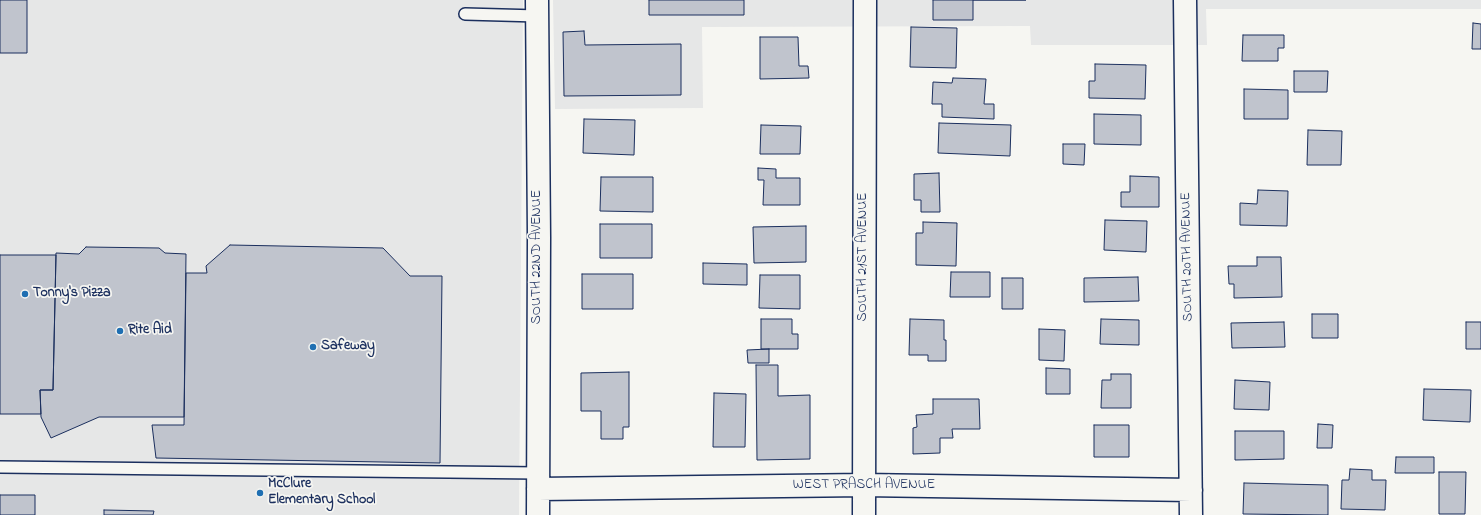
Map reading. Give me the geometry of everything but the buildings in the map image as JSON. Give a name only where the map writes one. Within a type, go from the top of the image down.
[{"type":"street","name":"SOUTH 21ST AVENUE","points":[[864,515],[865,0]]},
{"type":"street","name":"SOUTH 20TH AVENUE","points":[[1185,0],[1191,515]]},
{"type":"street","name":"SOUTH 22ND AVENUE","points":[[538,8],[538,515]]},
{"type":"street","name":"WEST PRASCH AVENUE","points":[[538,481],[1191,490]]},
{"type":"lane","points":[[465,14],[538,8]]},
{"type":"lane","points":[[0,467],[538,481]]},
{"type":"shaded area","points":[[0,0],[523,0],[519,515],[0,515]]},
{"type":"shaded area","points":[[553,0],[1481,0],[1481,9],[1206,9],[1207,45],[1031,45],[1030,26],[702,27],[703,108],[555,109]]},
{"type":"place","name":"Tonny's Pizza","points":[[25,294]]},
{"type":"place","name":"Rite Aid","points":[[120,331]]},
{"type":"place","name":"Safeway","points":[[313,347]]},
{"type":"place","name":"McClure Elementary School","points":[[260,493]]}]
